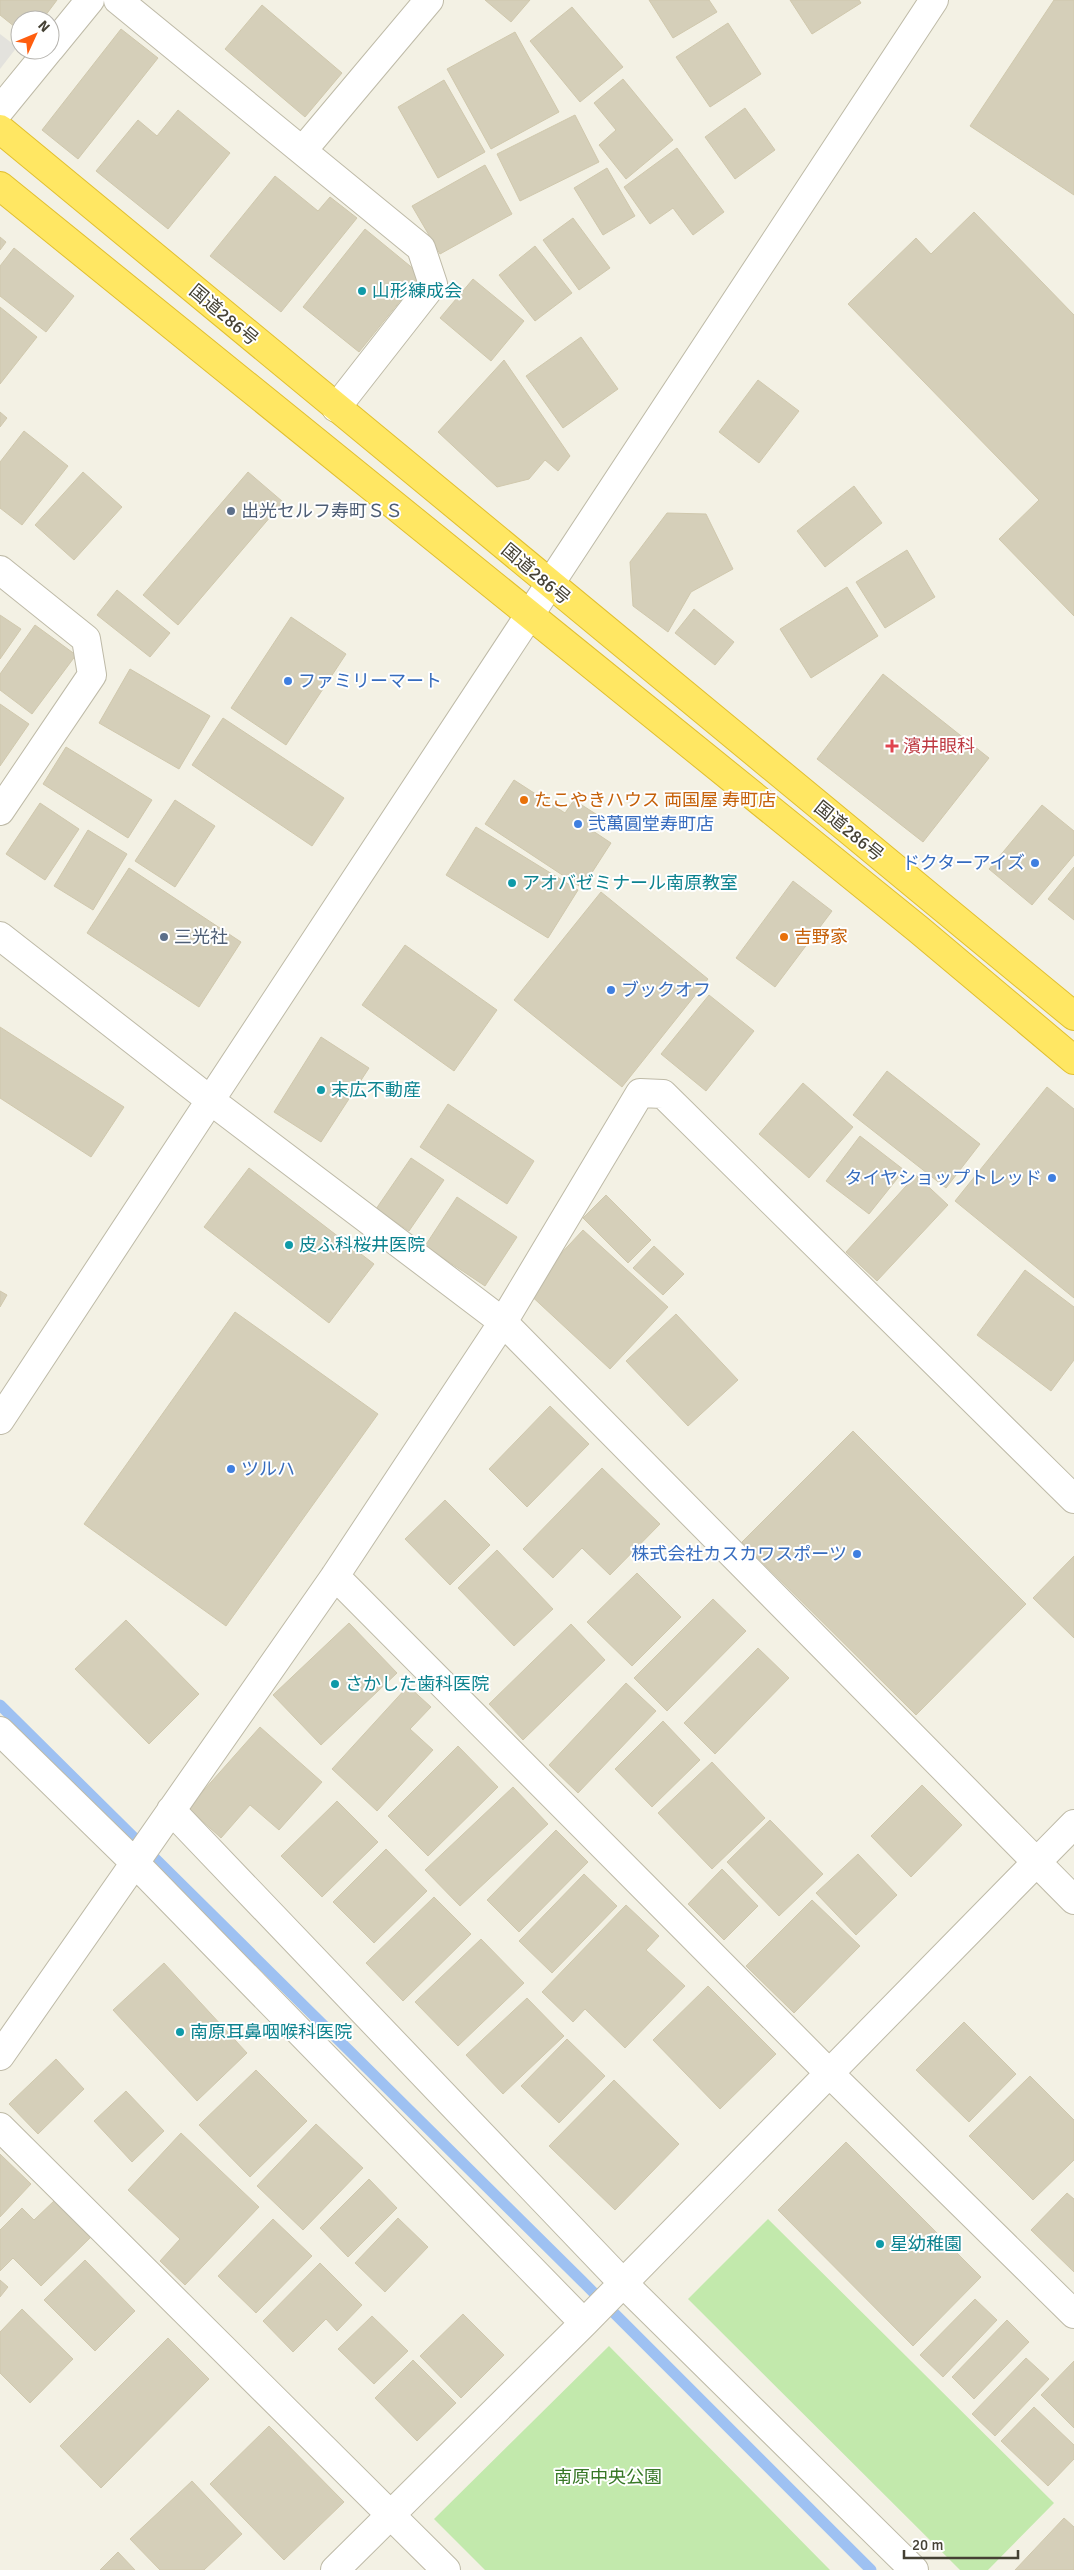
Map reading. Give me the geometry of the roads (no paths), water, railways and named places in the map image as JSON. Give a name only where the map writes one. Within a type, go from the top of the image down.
[{"type":"highway","name":"国道286号","points":[[0,129],[1074,1016]]},
{"type":"highway","name":"国道286号","points":[[0,186],[918,929],[1074,1060]]},
{"type":"street","points":[[60,36],[90,0]]},
{"type":"street","points":[[118,0],[421,248],[433,284],[336,408]]},
{"type":"street","points":[[303,150],[429,0]]},
{"type":"street","points":[[0,1420],[934,0]]},
{"type":"street","points":[[0,110],[40,60]]},
{"type":"street","points":[[0,570],[86,639],[92,675],[0,811]]},
{"type":"street","points":[[0,936],[210,1100],[503,1322],[1074,1900]]},
{"type":"street","points":[[0,2056],[136,1864],[171,1810],[335,1576],[503,1322],[640,1093],[664,1094],[1074,1499]]},
{"type":"street","points":[[335,1576],[828,2073],[1074,2314]]},
{"type":"street","points":[[0,1731],[136,1864],[584,2323]]},
{"type":"street","points":[[171,1810],[623,2283],[914,2570]]},
{"type":"street","points":[[335,2570],[584,2323],[1074,1824]]},
{"type":"street","points":[[0,2127],[446,2570]]},
{"type":"waterway","points":[[0,1705],[871,2570]]},
{"type":"place","name":"山形練成会","points":[[362,291]]},
{"type":"place","name":"出光セルフ寿町ＳＳ","points":[[231,511]]},
{"type":"place","name":"ファミリーマート","points":[[288,681]]},
{"type":"place","name":"濱井眼科","points":[[892,746]]},
{"type":"place","name":"たこやきハウス 両国屋 寿町店","points":[[524,800]]},
{"type":"place","name":"弐萬圓堂寿町店","points":[[578,824]]},
{"type":"place","name":"ドクターアイズ","points":[[1035,863]]},
{"type":"place","name":"アオバゼミナール南原教室","points":[[512,883]]},
{"type":"place","name":"三光社","points":[[164,937]]},
{"type":"place","name":"吉野家","points":[[784,937]]},
{"type":"place","name":"ブックオフ","points":[[611,990]]},
{"type":"place","name":"末広不動産","points":[[321,1090]]},
{"type":"place","name":"タイヤショップトレッド","points":[[1052,1178]]},
{"type":"place","name":"皮ふ科桜井医院","points":[[289,1245]]},
{"type":"place","name":"ツルハ","points":[[231,1469]]},
{"type":"place","name":"株式会社カスカワスポーツ","points":[[857,1554]]},
{"type":"place","name":"さかした歯科医院","points":[[335,1684]]},
{"type":"place","name":"南原耳鼻咽喉科医院","points":[[180,2032]]},
{"type":"place","name":"星幼稚園","points":[[880,2244]]},
{"type":"park label","name":"南原中央公園","points":[[608,2477]]}]
